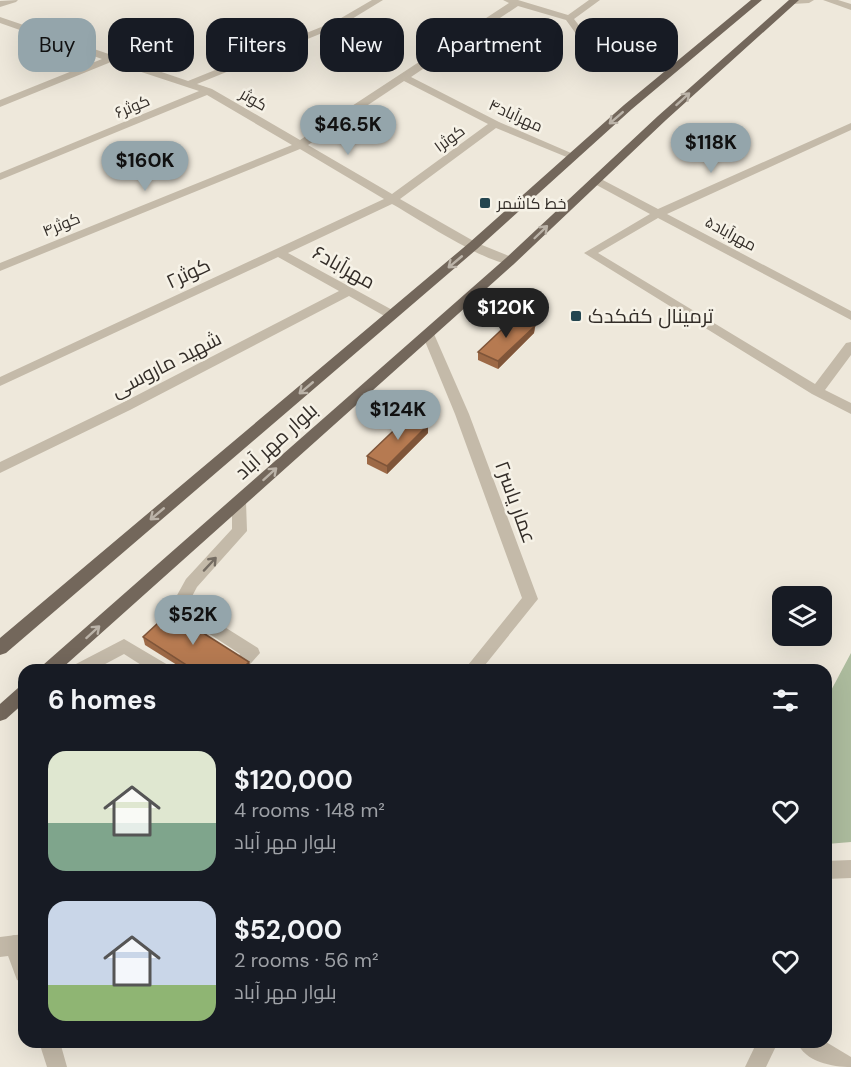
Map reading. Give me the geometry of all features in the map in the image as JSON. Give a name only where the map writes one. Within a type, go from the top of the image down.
[{"type":"main road","name":"بلوار مهر آباد","points":[[0,648],[758,0]]},
{"type":"main road","name":"بلوار مهر آباد","points":[[57,664],[510,261],[595,180],[794,1]]},
{"type":"main road","points":[[0,714],[18,698]]},
{"type":"street","points":[[0,4],[13,0]]},
{"type":"street","points":[[189,84],[339,22],[378,0]]},
{"type":"street","points":[[568,18],[595,0]]},
{"type":"street","points":[[794,1],[809,0]]},
{"type":"street","points":[[828,0],[851,8]]},
{"type":"street","points":[[512,1],[568,18],[575,27]]},
{"type":"street","name":"کوثر۴","points":[[490,18],[512,1]]},
{"type":"street","name":"کوثر","points":[[0,20],[108,59]]},
{"type":"street","points":[[0,104],[108,61]]},
{"type":"street","name":"کوثر۴","points":[[0,267],[300,145],[416,69]]},
{"type":"street","name":"کوثر","points":[[150,72],[208,91],[473,246],[510,261]]},
{"type":"street","name":"مهرآباد۴","points":[[404,77],[495,124],[573,156]]},
{"type":"street","name":"کوثر۶","points":[[0,177],[208,91]]},
{"type":"street","name":"کوثر۱","points":[[393,199],[495,124]]},
{"type":"street","points":[[851,127],[659,213],[591,253],[817,391],[851,409]]},
{"type":"street","name":"مهرآباد۵","points":[[595,180],[851,316]]},
{"type":"street","name":"کوثر۲","points":[[0,382],[393,199]]},
{"type":"street","name":"مهرآباد۶","points":[[278,252],[392,315]]},
{"type":"street","name":"شهید ماروسی","points":[[0,468],[125,407],[349,291]]},
{"type":"street","name":"عمار یاسر۲","points":[[428,334],[462,414],[530,599],[477,664]]},
{"type":"street","points":[[817,391],[846,362],[851,346]]},
{"type":"street","points":[[239,502],[240,531],[191,583],[179,606],[209,626],[225,642],[252,653],[241,664]]},
{"type":"street","points":[[176,629],[192,614]]},
{"type":"street","points":[[194,641],[209,626]]},
{"type":"street","points":[[144,660],[160,644]]},
{"type":"street","points":[[91,664],[124,646],[144,660],[155,664]]},
{"type":"street","points":[[832,870],[851,869]]},
{"type":"street","points":[[51,1048],[57,1067]]},
{"type":"street","points":[[755,1067],[765,1048]]},
{"type":"street","points":[[817,1048],[848,1067]]},
{"type":"green space","points":[[851,653],[851,842],[832,844],[832,689]]},
{"type":"building","points":[[515,317],[535,326],[498,361],[478,352]]},
{"type":"building","points":[[409,416],[428,425],[387,466],[367,456]]},
{"type":"building","points":[[170,612],[249,662],[247,664],[185,664],[143,637]]},
{"type":"place","name":"خط کاشمر","points":[[485,203]]},
{"type":"place","name":"ترمینال کفکدک","points":[[576,316]]}]
